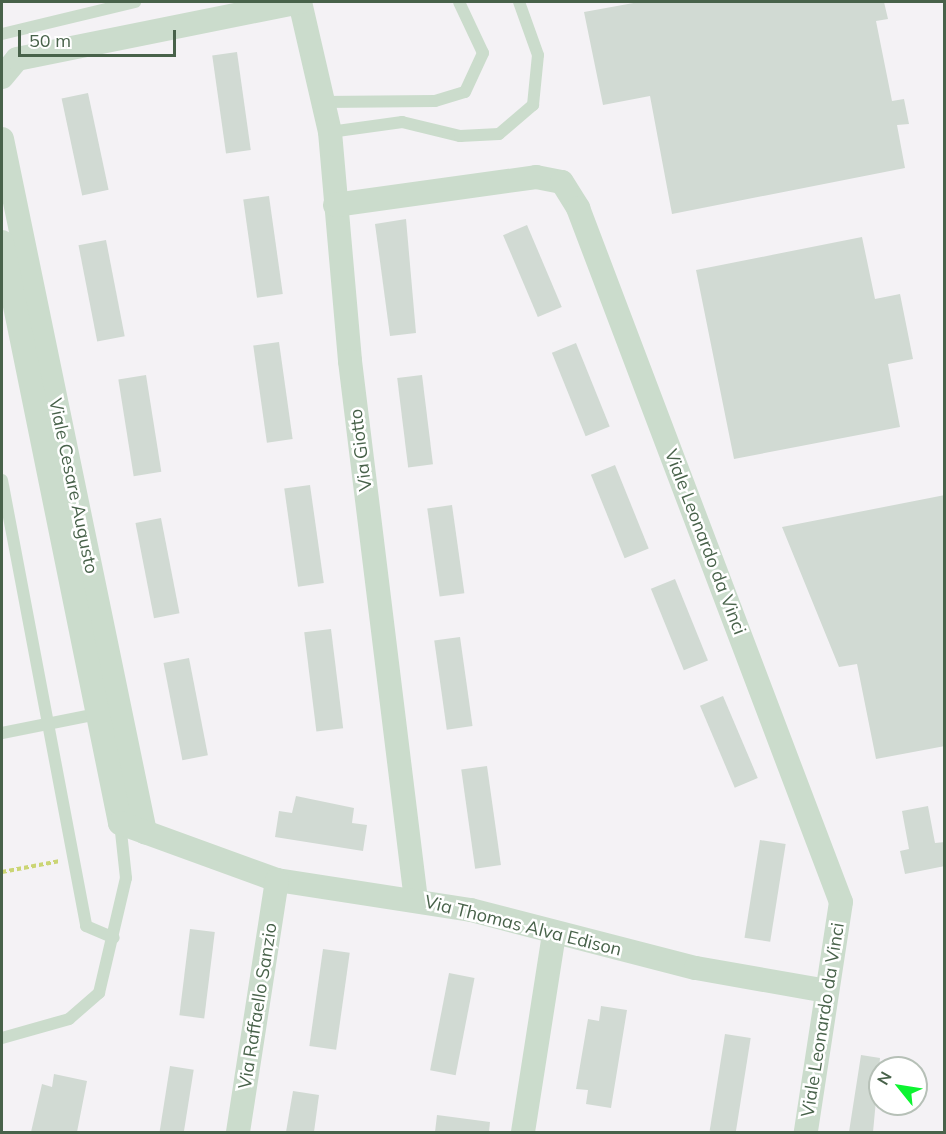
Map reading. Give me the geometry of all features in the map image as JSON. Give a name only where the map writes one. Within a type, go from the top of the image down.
[{"type":"street","name":"Via Giotto","points":[[300,2],[330,132],[335,205],[416,900]]},
{"type":"street","points":[[2,77],[17,59],[245,7],[300,2]]},
{"type":"street","name":"Viale Cesare Augusto","points":[[2,139],[9,209],[145,832]]},
{"type":"street","name":"Viale Leonardo da Vinci","points":[[335,205],[536,177],[562,182],[578,208],[841,902],[806,1132]]},
{"type":"street","name":"Viale Cesare Augusto","points":[[2,242],[120,824]]},
{"type":"street","name":"Via Thomas Alva Edison","points":[[120,824],[277,880],[416,900],[554,935],[826,991]]},
{"type":"street","name":"Via Raffaello Sanzio","points":[[238,1132],[277,880]]},
{"type":"street","points":[[523,1132],[554,935]]},
{"type":"lane","points":[[2,34],[135,2]]},
{"type":"lane","points":[[322,102],[435,101],[465,92],[483,53],[459,2]]},
{"type":"lane","points":[[330,132],[402,122],[460,136],[499,134],[533,105],[538,55],[519,2]]},
{"type":"lane","points":[[2,480],[86,926],[114,938]]},
{"type":"lane","points":[[2,733],[46,722],[97,714]]},
{"type":"lane","points":[[2,1038],[69,1019],[86,1008],[104,984],[126,878],[120,824]]},
{"type":"path","points":[[2,872],[73,859]]},
{"type":"building","points":[[639,2],[884,2],[888,19],[876,21],[892,101],[904,99],[909,124],[897,125],[905,168],[672,214],[650,96],[603,105],[584,12]]},
{"type":"building","points":[[237,52],[251,150],[226,154],[212,55]]},
{"type":"building","points":[[88,93],[109,190],[82,195],[62,99]]},
{"type":"building","points":[[269,196],[283,294],[257,298],[243,200]]},
{"type":"building","points":[[406,219],[416,333],[390,336],[375,224]]},
{"type":"building","points":[[527,225],[562,307],[538,317],[503,235]]},
{"type":"building","points":[[862,237],[875,299],[900,294],[913,359],[888,364],[900,427],[734,459],[696,270]]},
{"type":"building","points":[[106,240],[125,336],[97,342],[79,245]]},
{"type":"building","points":[[279,342],[293,439],[267,443],[253,346]]},
{"type":"building","points":[[576,343],[610,426],[586,436],[552,353]]},
{"type":"building","points":[[146,375],[161,472],[134,476],[118,379]]},
{"type":"building","points":[[422,375],[433,464],[408,467],[397,378]]},
{"type":"building","points":[[615,465],[649,548],[625,558],[591,475]]},
{"type":"building","points":[[310,485],[324,583],[298,587],[284,489]]},
{"type":"building","points":[[945,495],[945,746],[876,759],[857,664],[839,667],[782,527]]},
{"type":"building","points":[[452,505],[464,593],[440,597],[427,508]]},
{"type":"building","points":[[161,518],[180,613],[154,618],[135,523]]},
{"type":"building","points":[[675,579],[708,661],[684,670],[651,589]]},
{"type":"building","points":[[331,629],[343,728],[316,732],[304,632]]},
{"type":"building","points":[[460,637],[473,726],[447,730],[434,641]]},
{"type":"building","points":[[189,658],[208,755],[182,760],[163,663]]},
{"type":"building","points":[[723,696],[758,778],[735,788],[700,706]]},
{"type":"building","points":[[487,766],[501,865],[475,869],[461,770]]},
{"type":"building","points":[[296,796],[354,808],[352,823],[367,825],[363,851],[275,837],[279,811],[292,813]]},
{"type":"building","points":[[928,806],[935,843],[945,842],[945,866],[905,874],[900,851],[909,849],[902,811]]},
{"type":"building","points":[[760,840],[786,844],[770,942],[745,938]]},
{"type":"building","points":[[190,929],[215,932],[204,1018],[179,1015]]},
{"type":"building","points":[[323,949],[350,953],[336,1050],[309,1046]]},
{"type":"building","points":[[449,973],[475,978],[456,1075],[430,1070]]},
{"type":"building","points":[[601,1006],[627,1010],[611,1108],[586,1104],[588,1090],[576,1089],[588,1019],[599,1021]]},
{"type":"building","points":[[725,1034],[751,1038],[736,1132],[710,1131]]},
{"type":"building","points":[[861,1055],[868,1056],[868,1116],[875,1116],[873,1132],[849,1132]]},
{"type":"building","points":[[170,1066],[194,1070],[184,1132],[160,1132]]},
{"type":"building","points":[[54,1074],[87,1081],[77,1132],[31,1132],[42,1084],[52,1087]]},
{"type":"building","points":[[293,1091],[319,1095],[314,1132],[286,1132]]},
{"type":"building","points":[[437,1115],[490,1122],[489,1132],[435,1132]]}]
